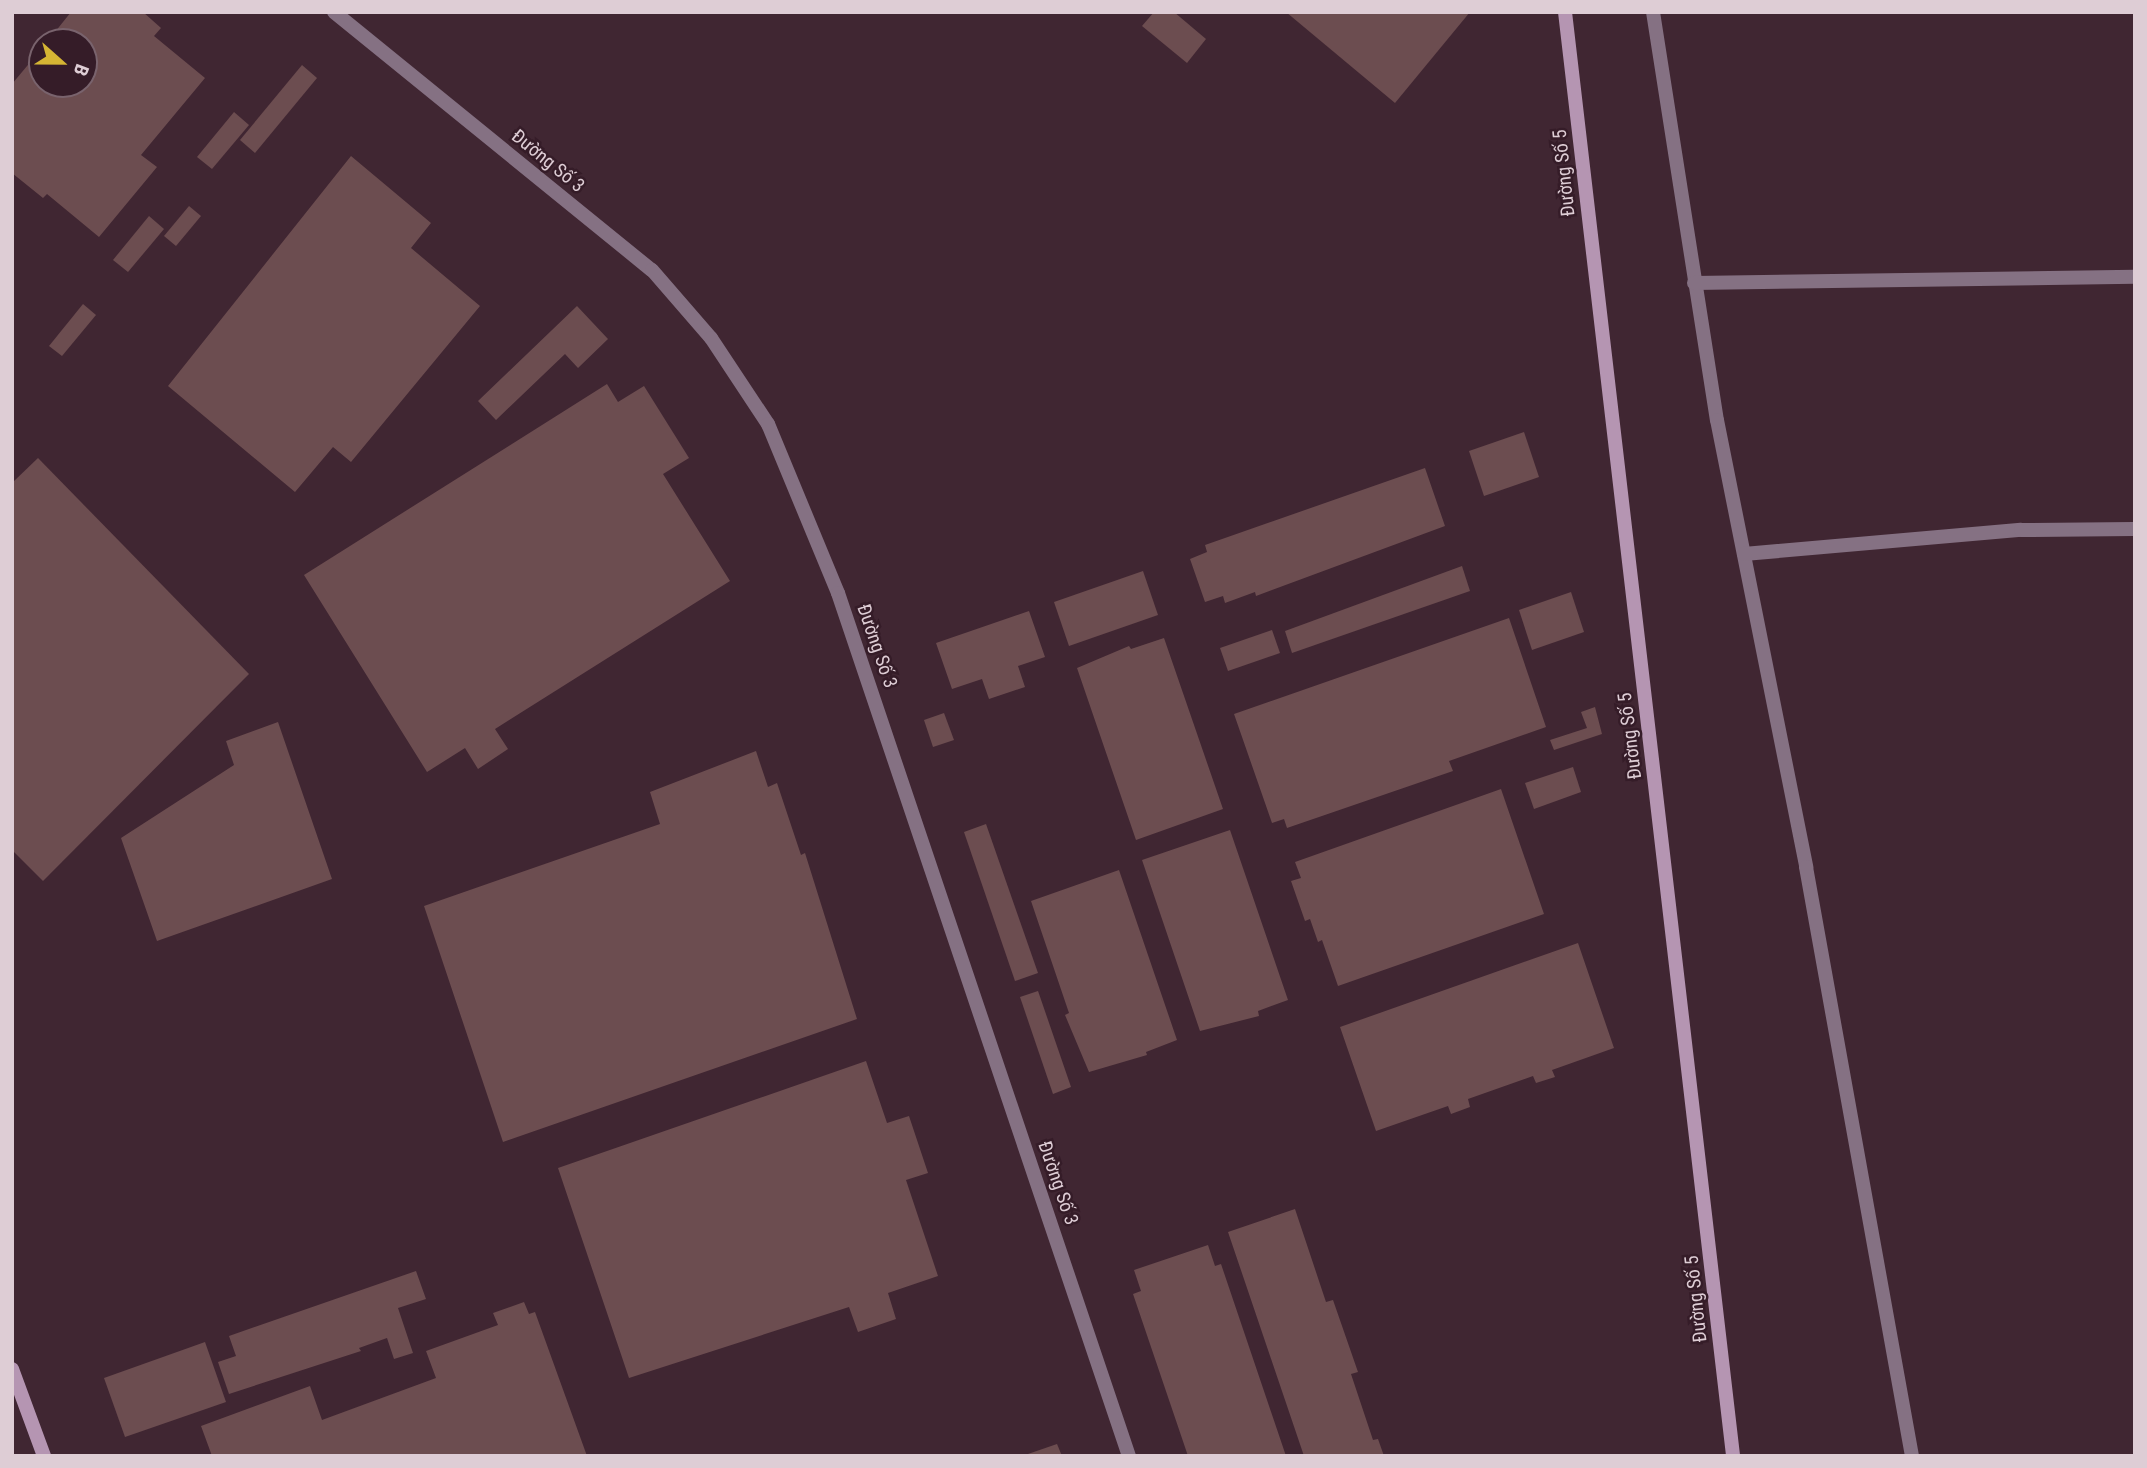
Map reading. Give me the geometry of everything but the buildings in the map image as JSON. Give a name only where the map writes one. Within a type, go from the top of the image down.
[{"type":"street","name":"Đường Số 3","points":[[334,12],[652,270],[711,338],[768,424],[838,593],[1129,1456]]},
{"type":"street","name":"Đường Số 5","points":[[1565,12],[1733,1456]]},
{"type":"street","points":[[1653,12],[1694,283],[1806,867],[1912,1456]]},
{"type":"street","points":[[1694,283],[2135,277]]},
{"type":"street","points":[[1744,554],[1993,531],[2134,529]]},
{"type":"street","points":[[12,1369],[44,1456]]}]
